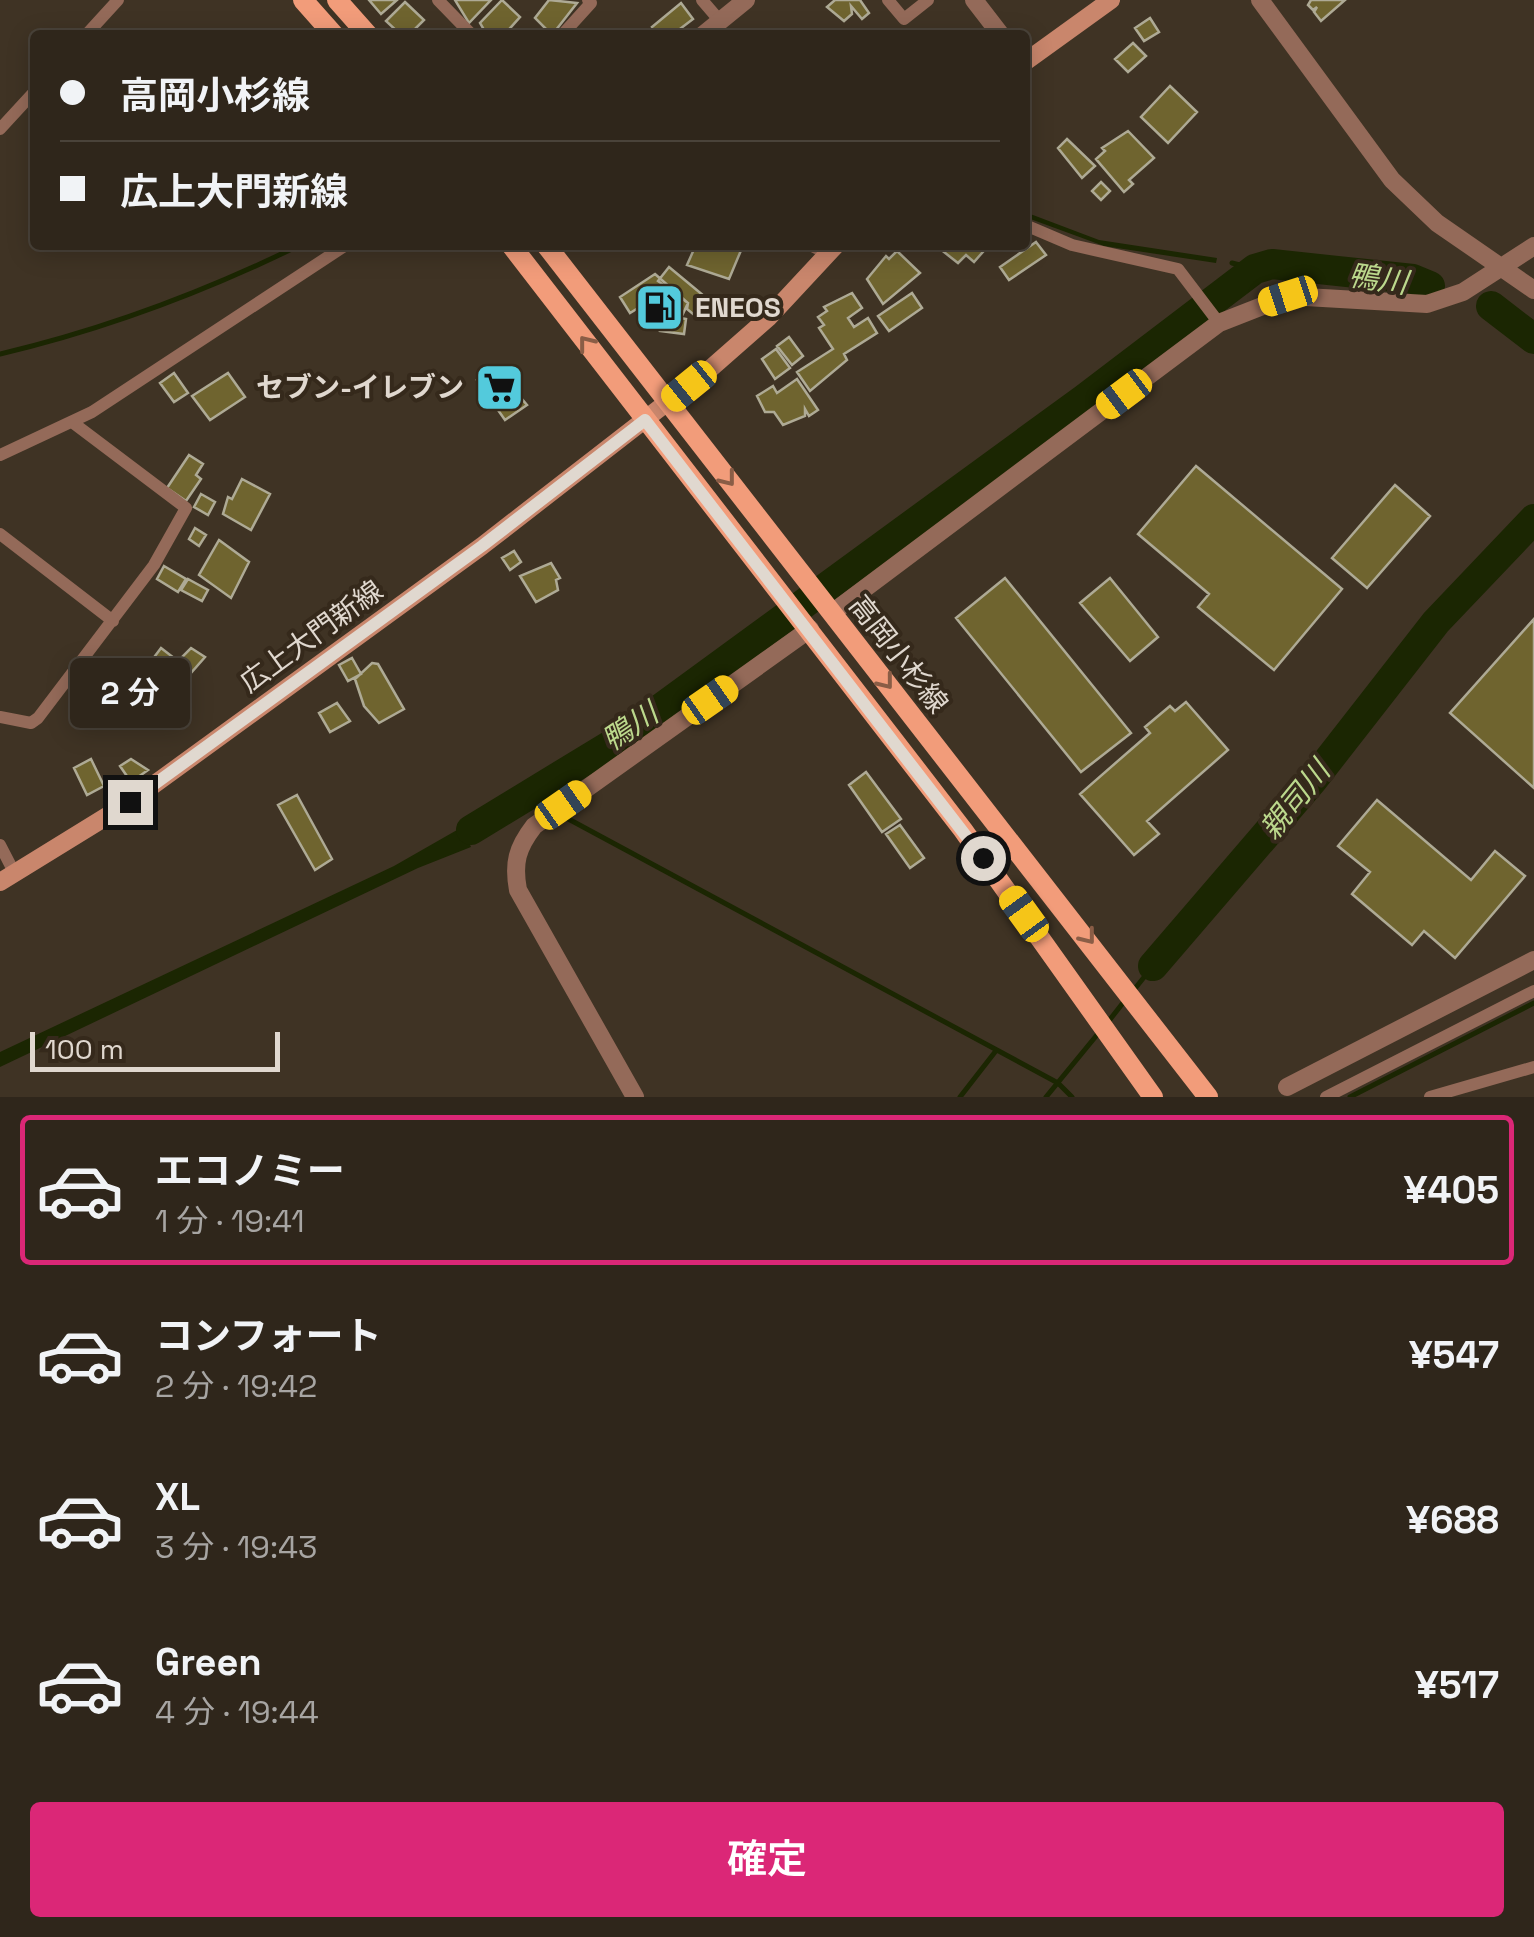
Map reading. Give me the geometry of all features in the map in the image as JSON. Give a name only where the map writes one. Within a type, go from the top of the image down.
[{"type":"main road","points":[[303,0],[330,30]]},
{"type":"main road","points":[[337,0],[364,30]]},
{"type":"main road","points":[[1030,58],[1111,0]]},
{"type":"main road","name":"高岡小杉線","points":[[515,250],[974,846],[1153,1097]]},
{"type":"main road","name":"高岡小杉線","points":[[550,250],[1208,1097]]},
{"type":"main road","name":"広上大門新線","points":[[8,878],[130,802],[482,546],[668,402],[768,318],[832,250]]},
{"type":"street","points":[[91,30],[118,0]]},
{"type":"street","points":[[438,0],[467,30]]},
{"type":"street","points":[[566,30],[591,2],[588,0]]},
{"type":"street","points":[[702,0],[720,21]]},
{"type":"street","points":[[709,30],[746,0]]},
{"type":"street","points":[[888,0],[904,18],[928,0]]},
{"type":"street","points":[[974,0],[998,30]]},
{"type":"street","points":[[1260,0],[1392,180],[1438,223],[1534,290]]},
{"type":"street","points":[[0,128],[30,95]]},
{"type":"street","points":[[1030,227],[1087,249],[1178,268],[1217,320]]},
{"type":"street","points":[[829,609],[1217,320],[1288,296],[1428,304],[1463,292],[1534,246]]},
{"type":"street","points":[[0,456],[72,422],[338,250]]},
{"type":"street","points":[[0,716],[32,723],[154,565],[186,508],[72,422]]},
{"type":"street","points":[[0,534],[113,621]]},
{"type":"street","points":[[635,1097],[518,890],[514,866],[521,842],[534,826],[807,626]]},
{"type":"street","points":[[0,845],[8,878]]},
{"type":"street","points":[[1287,1086],[1534,960]]},
{"type":"street","points":[[1326,1097],[1534,991]]},
{"type":"street","points":[[1430,1097],[1534,1066]]},
{"type":"shaded area","points":[[1030,214],[1099,240],[1217,258],[1216,263],[1104,246],[1030,219]]},
{"type":"shaded area","points":[[501,804],[509,818],[468,840],[471,847],[418,868],[0,1067],[0,1052],[394,866],[457,830],[458,822],[462,826]]},
{"type":"building","points":[[369,0],[397,0],[381,14]]},
{"type":"building","points":[[455,0],[491,0],[469,23]]},
{"type":"building","points":[[502,0],[520,17],[508,30],[484,30],[480,23]]},
{"type":"building","points":[[549,0],[577,3],[556,30],[547,30],[535,18]]},
{"type":"building","points":[[835,0],[860,0],[869,13],[862,19],[851,6],[852,14],[844,21],[827,7]]},
{"type":"building","points":[[1311,0],[1345,0],[1321,21],[1314,12],[1317,7],[1313,10],[1308,5]]},
{"type":"building","points":[[405,2],[424,20],[414,30],[396,30],[386,21]]},
{"type":"building","points":[[681,3],[693,19],[679,30],[652,27]]},
{"type":"building","points":[[1150,18],[1159,32],[1144,41],[1135,28]]},
{"type":"building","points":[[1133,43],[1146,56],[1128,72],[1115,59]]},
{"type":"building","points":[[1170,86],[1197,112],[1168,143],[1141,117]]},
{"type":"building","points":[[1128,131],[1154,158],[1129,180],[1133,184],[1124,192],[1096,159],[1105,151],[1102,148]]},
{"type":"building","points":[[1067,139],[1095,166],[1082,178],[1058,148]]},
{"type":"building","points":[[1101,182],[1110,191],[1101,200],[1092,191]]},
{"type":"building","points":[[1036,242],[1046,255],[1009,280],[1000,267],[1030,250]]},
{"type":"building","points":[[694,250],[741,250],[729,279],[687,265]]},
{"type":"building","points":[[941,250],[985,250],[974,262],[966,255],[958,263]]},
{"type":"building","points":[[897,251],[920,273],[883,304],[867,279],[886,256],[889,259]]},
{"type":"building","points":[[669,267],[710,301],[698,318],[687,309],[688,303],[658,281]]},
{"type":"building","points":[[655,274],[688,303],[681,318],[686,319],[684,334],[660,331],[667,303],[659,295],[630,313],[620,297]]},
{"type":"building","points":[[852,293],[862,308],[848,318],[854,327],[868,318],[877,333],[844,354],[847,360],[810,391],[797,372],[833,349],[819,328],[824,325],[818,317],[827,311],[824,307]]},
{"type":"building","points":[[912,293],[922,308],[889,331],[878,316]]},
{"type":"building","points":[[789,337],[803,356],[792,365],[777,346]]},
{"type":"building","points":[[776,349],[790,368],[775,379],[762,359]]},
{"type":"building","points":[[495,367],[527,405],[505,420],[477,380]]},
{"type":"building","points":[[174,373],[188,393],[174,402],[160,383]]},
{"type":"building","points":[[228,373],[245,397],[210,420],[192,396]]},
{"type":"building","points":[[797,379],[818,410],[809,416],[805,409],[805,416],[783,425],[774,412],[765,412],[757,396],[773,386],[777,393]]},
{"type":"building","points":[[189,455],[203,464],[196,475],[201,479],[186,501],[167,488]]},
{"type":"building","points":[[1196,466],[1342,589],[1274,670],[1198,607],[1209,594],[1138,534]]},
{"type":"building","points":[[242,479],[270,494],[251,530],[223,514],[228,497],[232,499]]},
{"type":"building","points":[[1395,485],[1430,516],[1367,588],[1332,558]]},
{"type":"building","points":[[201,494],[215,502],[208,515],[194,507]]},
{"type":"building","points":[[195,528],[206,535],[199,546],[189,539]]},
{"type":"building","points":[[219,540],[249,562],[231,598],[199,575]]},
{"type":"building","points":[[514,551],[521,562],[510,570],[502,558]]},
{"type":"building","points":[[551,563],[560,578],[556,580],[558,590],[536,602],[520,576]]},
{"type":"building","points":[[164,566],[186,579],[178,592],[157,579]]},
{"type":"building","points":[[1005,578],[1131,733],[1081,772],[956,618]]},
{"type":"building","points":[[1110,578],[1158,637],[1130,661],[1080,603]]},
{"type":"building","points":[[188,579],[208,590],[202,601],[181,590]]},
{"type":"building","points":[[1534,619],[1534,788],[1450,713]]},
{"type":"building","points":[[161,648],[174,658],[165,670],[152,660]]},
{"type":"building","points":[[191,648],[205,657],[183,682],[168,671]]},
{"type":"building","points":[[352,658],[361,674],[348,681],[339,665]]},
{"type":"building","points":[[372,663],[378,664],[404,709],[379,723],[364,706],[355,679]]},
{"type":"building","points":[[148,684],[170,705],[151,725],[127,706]]},
{"type":"building","points":[[102,686],[119,700],[107,718],[88,703]]},
{"type":"building","points":[[1186,702],[1228,750],[1147,821],[1159,834],[1134,855],[1080,794],[1150,733],[1145,727],[1170,706],[1175,711]]},
{"type":"building","points":[[337,703],[350,721],[330,732],[319,713]]},
{"type":"building","points":[[91,759],[104,786],[87,795],[74,768]]},
{"type":"building","points":[[131,759],[148,770],[131,782],[120,766]]},
{"type":"building","points":[[866,772],[901,819],[882,832],[849,785]]},
{"type":"building","points":[[297,795],[332,859],[315,870],[278,805]]},
{"type":"building","points":[[1377,800],[1471,880],[1495,851],[1525,876],[1455,958],[1424,931],[1412,945],[1352,894],[1370,872],[1338,846]]},
{"type":"building","points":[[900,825],[924,858],[910,868],[886,834]]},
{"type":"waterway","points":[[0,354],[153,308],[289,250]]},
{"type":"waterway","points":[[1232,263],[1255,269]]},
{"type":"waterway","name":"鴨川","points":[[471,830],[609,746],[1084,399],[1255,269],[1272,264],[1413,279],[1430,286]]},
{"type":"waterway","name":"鴨川","points":[[1491,306],[1534,339]]},
{"type":"waterway","name":"親司川","points":[[1153,966],[1312,781],[1436,622],[1534,519]]},
{"type":"waterway","points":[[527,797],[551,810]]},
{"type":"waterway","points":[[561,815],[1058,1083],[1072,1097]]},
{"type":"waterway","name":"親司川","points":[[1133,991],[1153,966]]},
{"type":"waterway","name":"親司川","points":[[1108,1022],[1126,999]]},
{"type":"waterway","points":[[1350,1097],[1534,1003]]},
{"type":"waterway","name":"親司川","points":[[1046,1097],[1101,1030]]},
{"type":"waterway","points":[[960,1097],[995,1052]]},
{"type":"place","name":"ENEOS","points":[[660,307]]},
{"type":"place","name":"セブン-イレブン","points":[[499,387]]},
{"type":"route","points":[[130,802],[482,546],[645,420],[983,858]]}]
